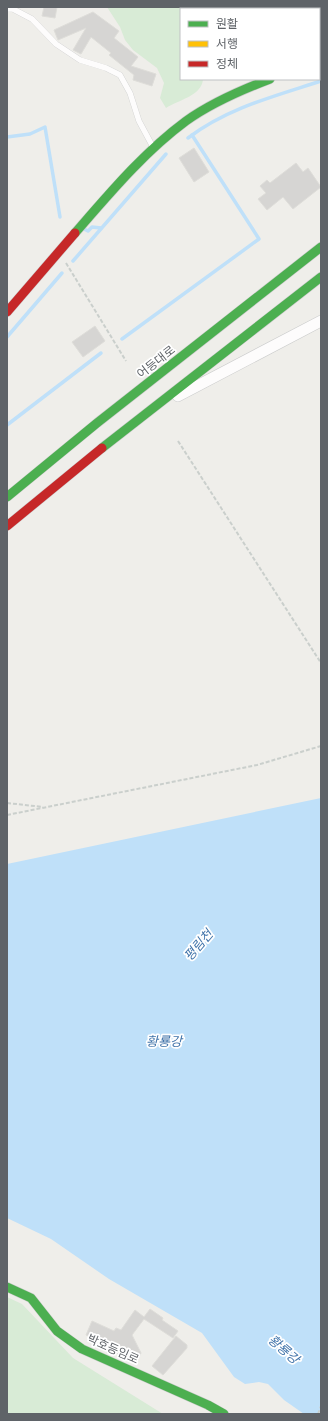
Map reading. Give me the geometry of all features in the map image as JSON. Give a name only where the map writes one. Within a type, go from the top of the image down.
[{"type":"main road","points":[[7,312],[56,254],[154,148],[187,121],[219,102],[268,80]]},
{"type":"main road","name":"어등대로","points":[[7,497],[97,423],[321,248]]},
{"type":"main road","points":[[7,526],[142,415],[321,277]]},
{"type":"main road","name":"박호등임로","points":[[7,1287],[31,1298],[57,1331],[82,1349],[187,1395],[224,1414]]},
{"type":"street","points":[[142,415],[321,321]]},
{"type":"lane","points":[[7,9],[13,9],[32,20],[56,44],[80,60],[106,68],[120,75],[130,93],[139,122],[154,148]]},
{"type":"path","points":[[56,254],[65,261],[126,361]]},
{"type":"path","points":[[178,441],[321,663]]},
{"type":"path","points":[[7,815],[257,764],[321,746]]},
{"type":"path","points":[[7,803],[44,807]]},
{"type":"path","points":[[318,1414],[321,1406]]},
{"type":"green space","points":[[107,7],[182,7],[180,8],[180,80],[203,80],[202,85],[194,94],[166,108],[160,98],[164,83],[157,68],[133,50],[125,40],[120,27]]},
{"type":"green space","points":[[7,1297],[22,1304],[73,1358],[163,1414],[7,1414]]},
{"type":"water","name":"황룡강","points":[[321,798],[321,1414],[304,1414],[284,1400],[268,1384],[259,1382],[245,1384],[234,1377],[202,1333],[109,1279],[51,1239],[7,1218],[7,864]]},
{"type":"building","points":[[44,7],[57,7],[55,18],[42,16]]},
{"type":"building","points":[[93,12],[119,31],[114,38],[138,57],[131,66],[156,74],[152,86],[133,80],[134,75],[109,55],[111,53],[91,37],[81,54],[73,50],[86,28],[58,40],[54,30]]},
{"type":"building","points":[[194,148],[209,172],[194,182],[179,158]]},
{"type":"building","points":[[296,163],[303,172],[308,168],[321,187],[293,209],[283,197],[267,210],[258,199],[266,193],[260,186],[267,180],[270,183]]},
{"type":"building","points":[[95,326],[105,341],[83,357],[72,342]]},
{"type":"building","points":[[150,1309],[163,1318],[162,1320],[178,1331],[173,1338],[144,1319],[132,1335],[141,1353],[137,1362],[107,1349],[109,1345],[86,1335],[92,1321],[114,1331],[116,1328],[121,1330],[135,1310],[144,1317]]},
{"type":"building","points":[[176,1336],[187,1345],[187,1348],[163,1375],[152,1366]]},
{"type":"waterway","points":[[188,138],[235,111],[321,81]]},
{"type":"waterway","points":[[7,137],[30,134],[45,127],[60,217]]},
{"type":"waterway","points":[[122,339],[259,239],[192,135]]},
{"type":"waterway","points":[[73,261],[166,154]]},
{"type":"waterway","points":[[84,229],[88,231],[92,227],[101,228]]},
{"type":"waterway","points":[[7,337],[62,273]]},
{"type":"waterway","points":[[7,425],[101,353]]},
{"type":"traffic: fast","points":[[75,233],[141,160],[186,121],[237,92],[267,80]]},
{"type":"traffic: fast","points":[[7,497],[97,423],[321,247]]},
{"type":"traffic: fast","points":[[102,448],[321,277]]},
{"type":"traffic: fast","points":[[7,1287],[31,1298],[57,1331],[82,1349],[208,1405],[224,1414]]},
{"type":"traffic: jam","points":[[7,312],[75,233]]},
{"type":"traffic: jam","points":[[7,526],[102,448]]},
{"type":"water label","name":"평림천","points":[[198,945]]}]
